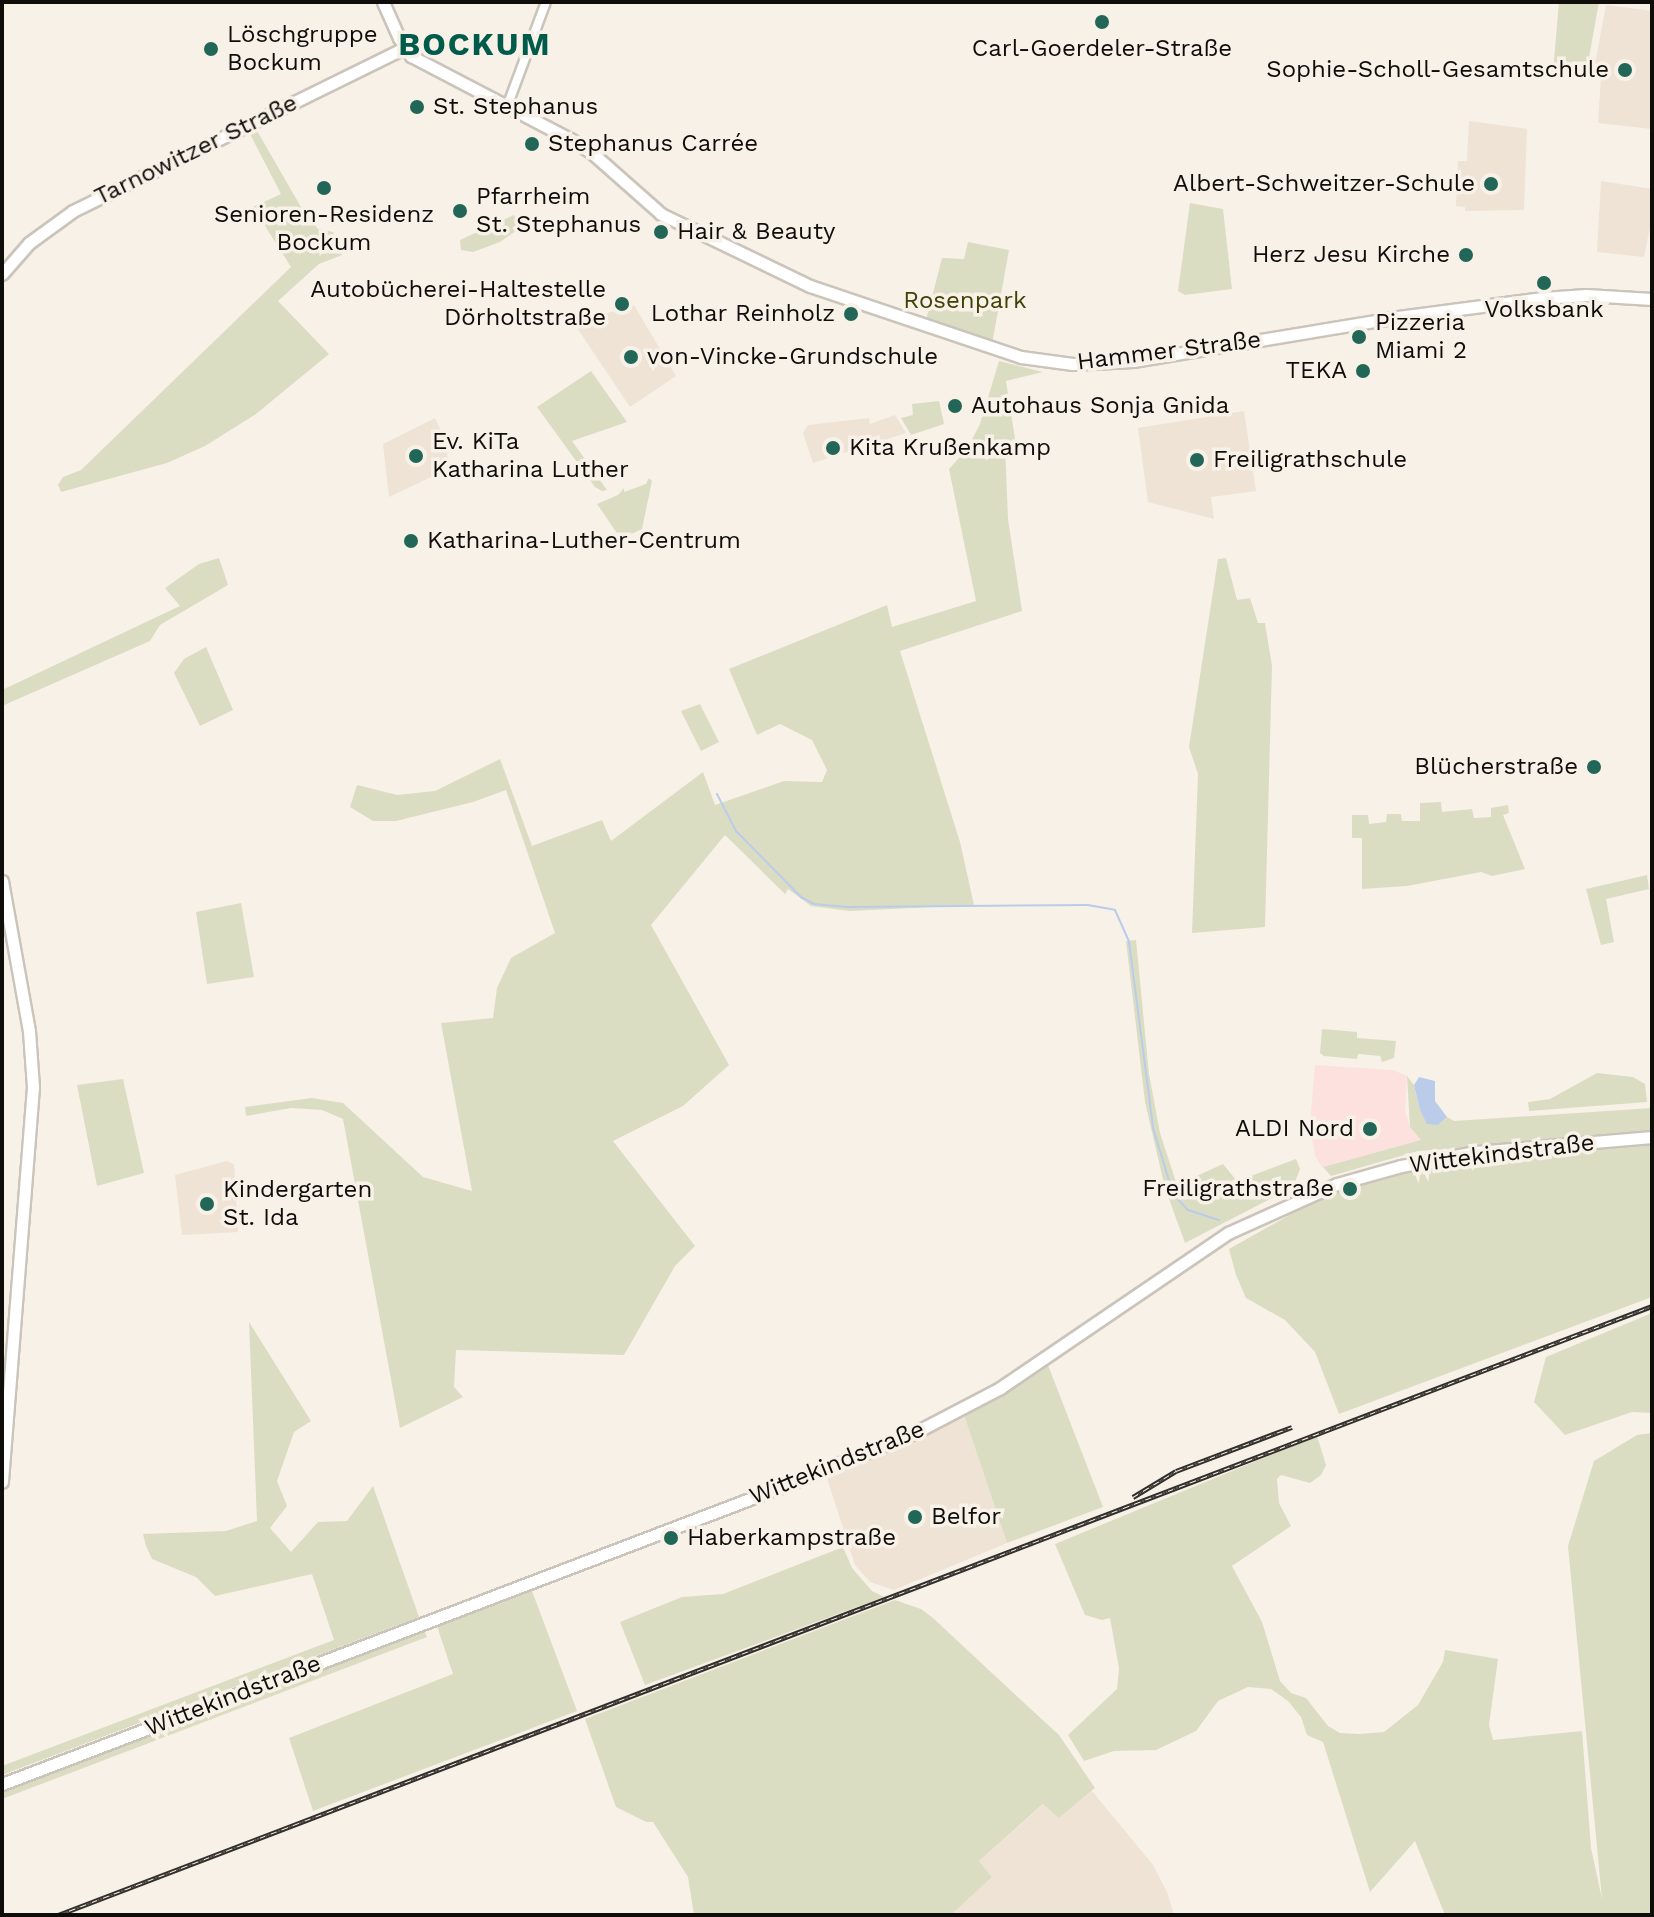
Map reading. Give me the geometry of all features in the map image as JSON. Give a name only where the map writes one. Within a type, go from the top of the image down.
[{"type":"main road","points":[[383,2],[404,48]]},
{"type":"main road","name":"Hammer Straße","points":[[404,48],[435,71],[508,104],[591,152],[654,210],[683,227],[810,286],[890,315],[1038,361],[1088,364],[1133,361],[1398,317],[1543,298],[1597,295],[1652,299]]},
{"type":"main road","name":"Tarnowitzer Straße","points":[[2,274],[29,243],[73,211],[404,48]]},
{"type":"main road","points":[[2,881],[28,1021],[33,1087],[2,1482]]},
{"type":"main road","name":"Wittekindstraße","points":[[2,1784],[773,1490],[914,1433],[1013,1380],[1192,1254],[1256,1218],[1309,1195],[1362,1176],[1446,1157],[1539,1145],[1652,1137]]},
{"type":"street","points":[[508,104],[546,2]]},
{"type":"shaded area","name":"Sophie-Scholl-Gesamtschule","points":[[1606,5],[1652,11],[1652,129],[1598,123],[1601,76],[1595,64]]},
{"type":"shaded area","name":"Albert-Schweitzer-Schule","points":[[1469,121],[1527,129],[1524,210],[1465,211],[1465,207],[1456,206],[1458,161],[1467,161]]},
{"type":"shaded area","points":[[1601,181],[1652,189],[1652,217],[1644,257],[1597,252]]},
{"type":"shaded area","name":"von-Vincke-Grundschule","points":[[634,305],[676,376],[630,407],[577,328],[584,320]]},
{"type":"shaded area","name":"Freiligrathschule","points":[[1244,411],[1256,491],[1211,497],[1214,519],[1148,502],[1138,428]]},
{"type":"shaded area","name":"Kita Krußenkamp","points":[[895,415],[906,433],[813,463],[803,433],[808,425],[869,418],[870,424]]},
{"type":"shaded area","name":"Ev. KiTa Katharina Luther","points":[[435,418],[444,438],[450,468],[389,497],[383,444]]},
{"type":"shaded area","points":[[1315,1065],[1393,1070],[1407,1076],[1405,1110],[1410,1127],[1422,1140],[1322,1167],[1315,1156],[1310,1126]]},
{"type":"shaded area","name":"Kindergarten St. Ida","points":[[227,1161],[234,1164],[238,1232],[182,1235],[175,1175]]},
{"type":"shaded area","points":[[963,1412],[1007,1543],[894,1590],[870,1582],[855,1565],[825,1472]]},
{"type":"shaded area","points":[[1092,1791],[1153,1865],[1167,1892],[1174,1915],[951,1915],[992,1877],[979,1861],[1044,1804],[1059,1818]]},
{"type":"green space","points":[[1559,2],[1599,2],[1587,69],[1582,75],[1553,72]]},
{"type":"green space","points":[[256,129],[301,207],[318,229],[333,232],[342,255],[319,264],[278,301],[329,354],[256,414],[205,446],[167,463],[61,492],[58,485],[63,477],[81,470],[291,267],[253,207],[281,194],[249,132]]},
{"type":"green space","points":[[1190,203],[1223,209],[1232,289],[1185,295],[1178,291]]},
{"type":"green space","points":[[514,215],[520,228],[500,242],[473,252],[461,250],[460,240]]},
{"type":"green space","name":"Rosenpark","points":[[968,242],[1009,250],[992,344],[925,324],[942,258],[964,259]]},
{"type":"green space","points":[[999,361],[1043,372],[1006,381],[1016,445],[1005,445],[1008,519],[1022,611],[900,651],[960,842],[974,905],[850,911],[811,906],[788,889],[785,894],[725,835],[651,925],[729,1065],[683,1106],[613,1141],[695,1246],[675,1266],[624,1355],[456,1350],[454,1387],[463,1397],[400,1428],[343,1119],[322,1110],[291,1108],[246,1116],[245,1107],[312,1098],[343,1103],[423,1177],[472,1191],[441,1023],[493,1018],[497,988],[511,958],[555,933],[506,790],[473,802],[396,821],[373,821],[350,807],[357,785],[397,795],[435,791],[500,759],[532,846],[602,820],[611,841],[703,772],[715,805],[784,781],[822,782],[827,770],[812,740],[780,724],[757,735],[729,669],[887,605],[892,627],[976,601],[949,469],[967,449],[980,424]]},
{"type":"green space","points":[[591,371],[627,422],[572,441],[607,490],[602,491],[595,487],[537,407]]},
{"type":"green space","points":[[939,401],[944,424],[911,435],[901,418],[913,415],[912,404]]},
{"type":"green space","points":[[649,478],[652,481],[642,529],[621,539],[597,504],[618,495],[624,488],[624,492],[646,484]]},
{"type":"green space","points":[[219,558],[228,585],[160,625],[150,641],[2,706],[2,690],[180,606],[165,588],[199,564]]},
{"type":"green space","points":[[1226,558],[1237,600],[1250,598],[1258,623],[1265,623],[1272,666],[1265,927],[1192,933],[1198,774],[1189,747],[1218,559]]},
{"type":"green space","points":[[206,647],[233,710],[200,726],[174,673],[184,659]]},
{"type":"green space","points":[[700,704],[719,742],[701,751],[681,711]]},
{"type":"green space","points":[[1441,802],[1442,812],[1472,809],[1474,818],[1491,817],[1491,808],[1508,805],[1509,813],[1503,815],[1525,869],[1492,876],[1481,872],[1407,886],[1362,889],[1362,838],[1352,838],[1352,815],[1368,815],[1369,824],[1386,822],[1387,814],[1401,814],[1402,821],[1420,821],[1420,803]]},
{"type":"green space","points":[[1647,875],[1649,889],[1606,899],[1614,942],[1601,945],[1586,889]]},
{"type":"green space","points":[[241,903],[254,977],[207,984],[196,912]]},
{"type":"green space","points":[[1136,940],[1149,1074],[1160,1133],[1177,1185],[1223,1164],[1237,1181],[1296,1159],[1300,1169],[1293,1187],[1185,1243],[1165,1188],[1145,1102],[1126,941]]},
{"type":"green space","points":[[1322,1029],[1357,1032],[1357,1038],[1396,1041],[1394,1058],[1382,1062],[1380,1056],[1358,1054],[1357,1059],[1324,1056],[1320,1053]]},
{"type":"green space","points":[[1597,1073],[1633,1077],[1645,1084],[1647,1102],[1529,1111],[1528,1102],[1550,1099]]},
{"type":"green space","points":[[1407,1076],[1414,1085],[1420,1110],[1438,1125],[1447,1117],[1454,1121],[1652,1108],[1652,1134],[1418,1151],[1331,1176],[1323,1167],[1421,1140],[1410,1127]]},
{"type":"green space","points":[[123,1079],[144,1173],[97,1186],[77,1085]]},
{"type":"green space","points":[[1652,1142],[1652,1297],[1339,1414],[1315,1352],[1285,1320],[1246,1298],[1236,1275],[1229,1249],[1323,1196],[1379,1177],[1459,1159]]},
{"type":"green space","points":[[1652,1313],[1652,1413],[1632,1412],[1565,1435],[1534,1402],[1546,1357]]},
{"type":"green space","points":[[249,1322],[311,1421],[294,1432],[277,1481],[287,1506],[270,1528],[291,1552],[318,1522],[347,1521],[373,1486],[419,1617],[2,1775],[2,1766],[334,1640],[312,1574],[215,1596],[196,1577],[152,1559],[146,1546],[143,1534],[226,1531],[257,1521]]},
{"type":"green space","points":[[1048,1365],[1103,1507],[1007,1543],[963,1412]]},
{"type":"green space","points":[[1652,1433],[1652,1915],[1445,1915],[1415,1841],[1370,1892],[1323,1742],[1307,1735],[1301,1717],[1288,1701],[1271,1689],[1248,1687],[1218,1701],[1196,1731],[1156,1750],[1114,1751],[1084,1761],[1068,1735],[1117,1689],[1119,1668],[1110,1618],[1102,1620],[1085,1615],[1055,1544],[1317,1436],[1326,1465],[1321,1475],[1310,1483],[1281,1475],[1277,1479],[1279,1503],[1291,1526],[1232,1566],[1262,1622],[1280,1681],[1291,1693],[1306,1698],[1328,1726],[1340,1733],[1384,1732],[1418,1705],[1443,1662],[1445,1650],[1498,1659],[1489,1725],[1493,1740],[1582,1731],[1591,1848],[1602,1899],[1568,1546],[1594,1461],[1637,1435]]},
{"type":"green space","points":[[843,1547],[852,1568],[872,1591],[884,1597],[645,1685],[620,1622],[682,1597],[723,1594]]},
{"type":"green space","points":[[532,1591],[577,1711],[313,1811],[289,1738],[453,1674],[437,1626]]},
{"type":"green space","points":[[895,1600],[921,1609],[933,1618],[1059,1735],[1095,1788],[1059,1818],[1043,1804],[979,1861],[992,1877],[951,1915],[694,1915],[688,1877],[653,1822],[646,1822],[616,1807],[585,1719]]},
{"type":"green space","points":[[424,1630],[427,1637],[2,1799],[2,1792]]},
{"type":"water","points":[[1419,1077],[1435,1081],[1435,1101],[1447,1117],[1438,1125],[1427,1124],[1420,1110],[1414,1085]]},
{"type":"waterway","points":[[717,794],[736,831],[801,897],[814,904],[850,907],[1088,905],[1115,910],[1129,942],[1153,1128],[1173,1194],[1188,1210],[1219,1220]]},
{"type":"railway","points":[[58,1915],[1652,1306]]},
{"type":"railway","points":[[1133,1497],[1176,1471],[1292,1427]]},
{"type":"place","name":"Carl-Goerdeler-Straße","points":[[1102,22]]},
{"type":"place","name":"Löschgruppe Bockum","points":[[211,49]]},
{"type":"place","name":"Sophie-Scholl-Gesamtschule","points":[[1625,70]]},
{"type":"place","name":"St. Stephanus","points":[[417,107]]},
{"type":"place","name":"Stephanus Carrée","points":[[532,144]]},
{"type":"place","name":"Albert-Schweitzer-Schule","points":[[1491,184]]},
{"type":"place","name":"Senioren-Residenz Bockum","points":[[324,188]]},
{"type":"place","name":"Pfarrheim St. Stephanus","points":[[460,211]]},
{"type":"place","name":"Hair & Beauty","points":[[661,232]]},
{"type":"place","name":"Herz Jesu Kirche","points":[[1466,255]]},
{"type":"place","name":"Volksbank","points":[[1544,283]]},
{"type":"place","name":"Autobücherei-Haltestelle Dörholtstraße","points":[[622,304]]},
{"type":"place","name":"Lothar Reinholz","points":[[851,314]]},
{"type":"place","name":"Pizzeria Miami 2","points":[[1359,337]]},
{"type":"place","name":"von-Vincke-Grundschule","points":[[631,357]]},
{"type":"place","name":"TEKA","points":[[1363,371]]},
{"type":"place","name":"Autohaus Sonja Gnida","points":[[955,406]]},
{"type":"place","name":"Kita Krußenkamp","points":[[833,448]]},
{"type":"place","name":"Ev. KiTa Katharina Luther","points":[[416,456]]},
{"type":"place","name":"Freiligrathschule","points":[[1197,460]]},
{"type":"place","name":"Katharina-Luther-Centrum","points":[[411,541]]},
{"type":"place","name":"Blücherstraße","points":[[1594,767]]},
{"type":"place","name":"ALDI Nord","points":[[1370,1129]]},
{"type":"place","name":"Freiligrathstraße","points":[[1350,1189]]},
{"type":"place","name":"Kindergarten St. Ida","points":[[207,1204]]},
{"type":"place","name":"Belfor","points":[[915,1517]]},
{"type":"place","name":"Haberkampstraße","points":[[671,1538]]},
{"type":"district","name":"BOCKUM","points":[[475,44]]}]
